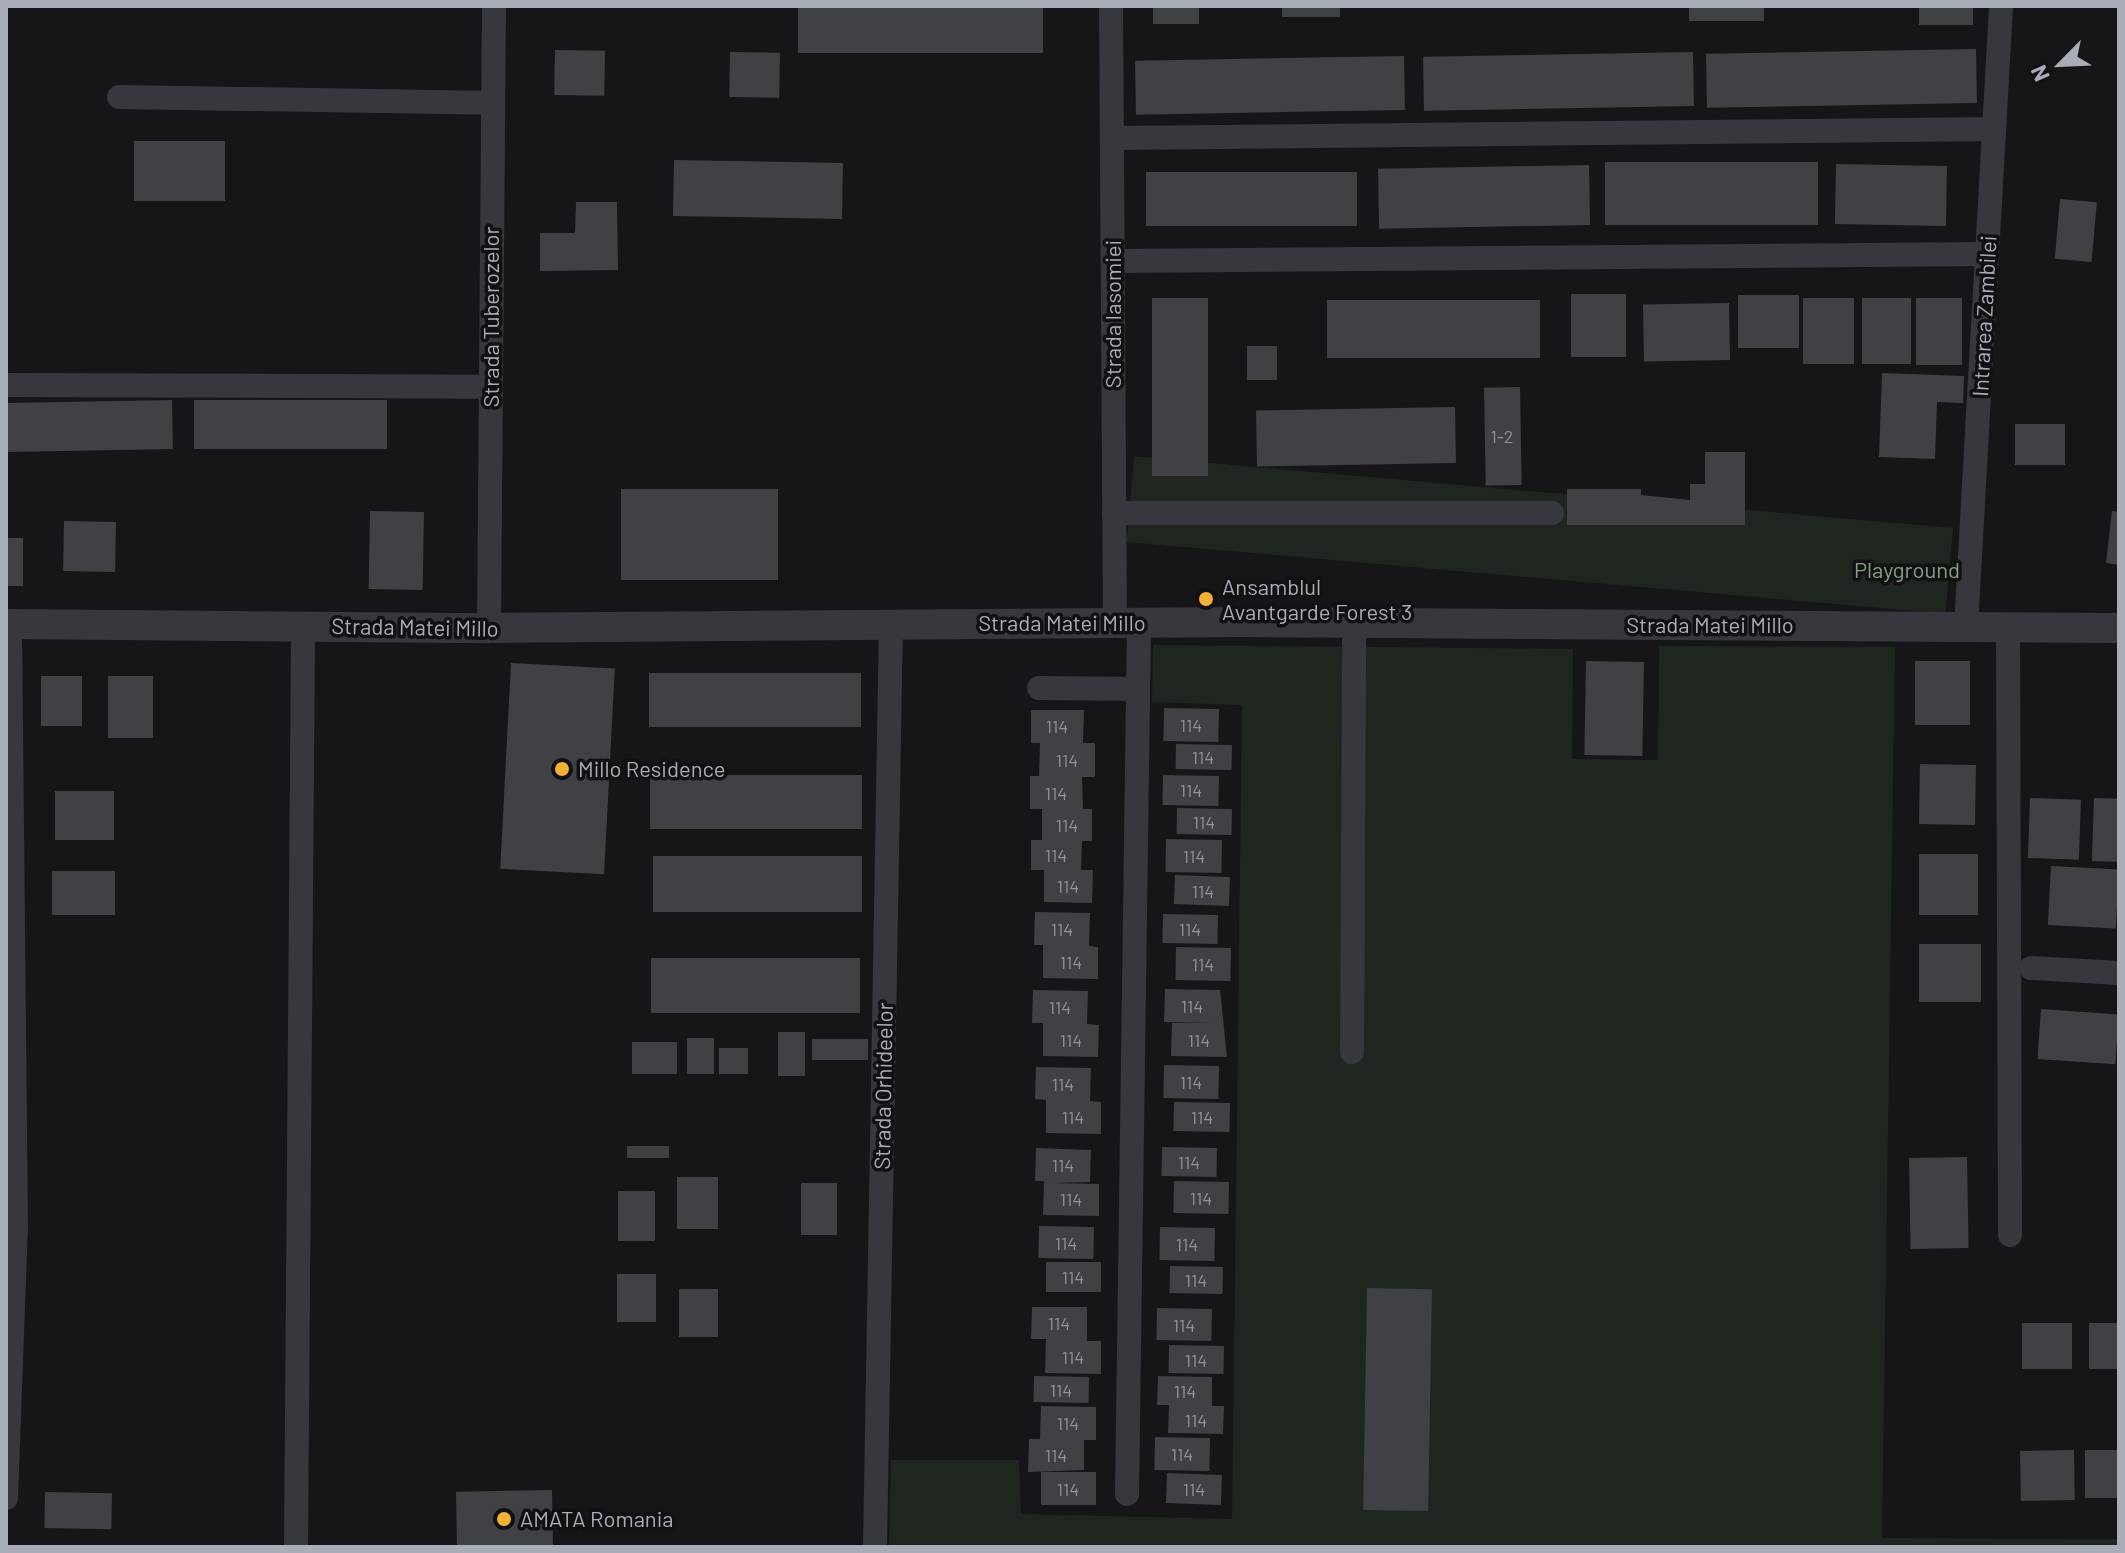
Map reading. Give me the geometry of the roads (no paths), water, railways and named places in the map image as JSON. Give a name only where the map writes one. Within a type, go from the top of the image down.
[{"type":"street","name":"Strada Tuberozelor","points":[[489,628],[494,6]]},
{"type":"street","name":"Strada Iasomiei","points":[[1111,6],[1114,513],[1138,689],[1127,1494]]},
{"type":"street","name":"Intrarea Zambilei","points":[[1966,627],[2001,6]]},
{"type":"street","points":[[119,97],[493,103]]},
{"type":"street","points":[[1112,138],[1994,129]]},
{"type":"street","points":[[1113,261],[1987,254]]},
{"type":"street","points":[[6,385],[490,387]]},
{"type":"street","points":[[1114,513],[1552,513]]},
{"type":"street","points":[[1352,1052],[1354,622]]},
{"type":"street","name":"Strada Matei Millo","points":[[8,624],[489,628],[1354,622],[2119,628]]},
{"type":"street","points":[[6,1498],[16,1230],[8,624]]},
{"type":"street","name":"Strada Orhideelor","points":[[875,1547],[891,625]]},
{"type":"street","points":[[296,1547],[303,626]]},
{"type":"street","points":[[2008,627],[2010,1235]]},
{"type":"street","points":[[1039,688],[1138,689]]},
{"type":"street","points":[[2031,968],[2119,973]]},
{"type":"place","name":"Ansamblul Avantgarde Forest 3","points":[[1206,599]]},
{"type":"place","name":"Millo Residence","points":[[562,769]]},
{"type":"place","name":"AMATA Romania","points":[[504,1519]]},
{"type":"park label","name":"Playground","points":[[1907,570]]}]
